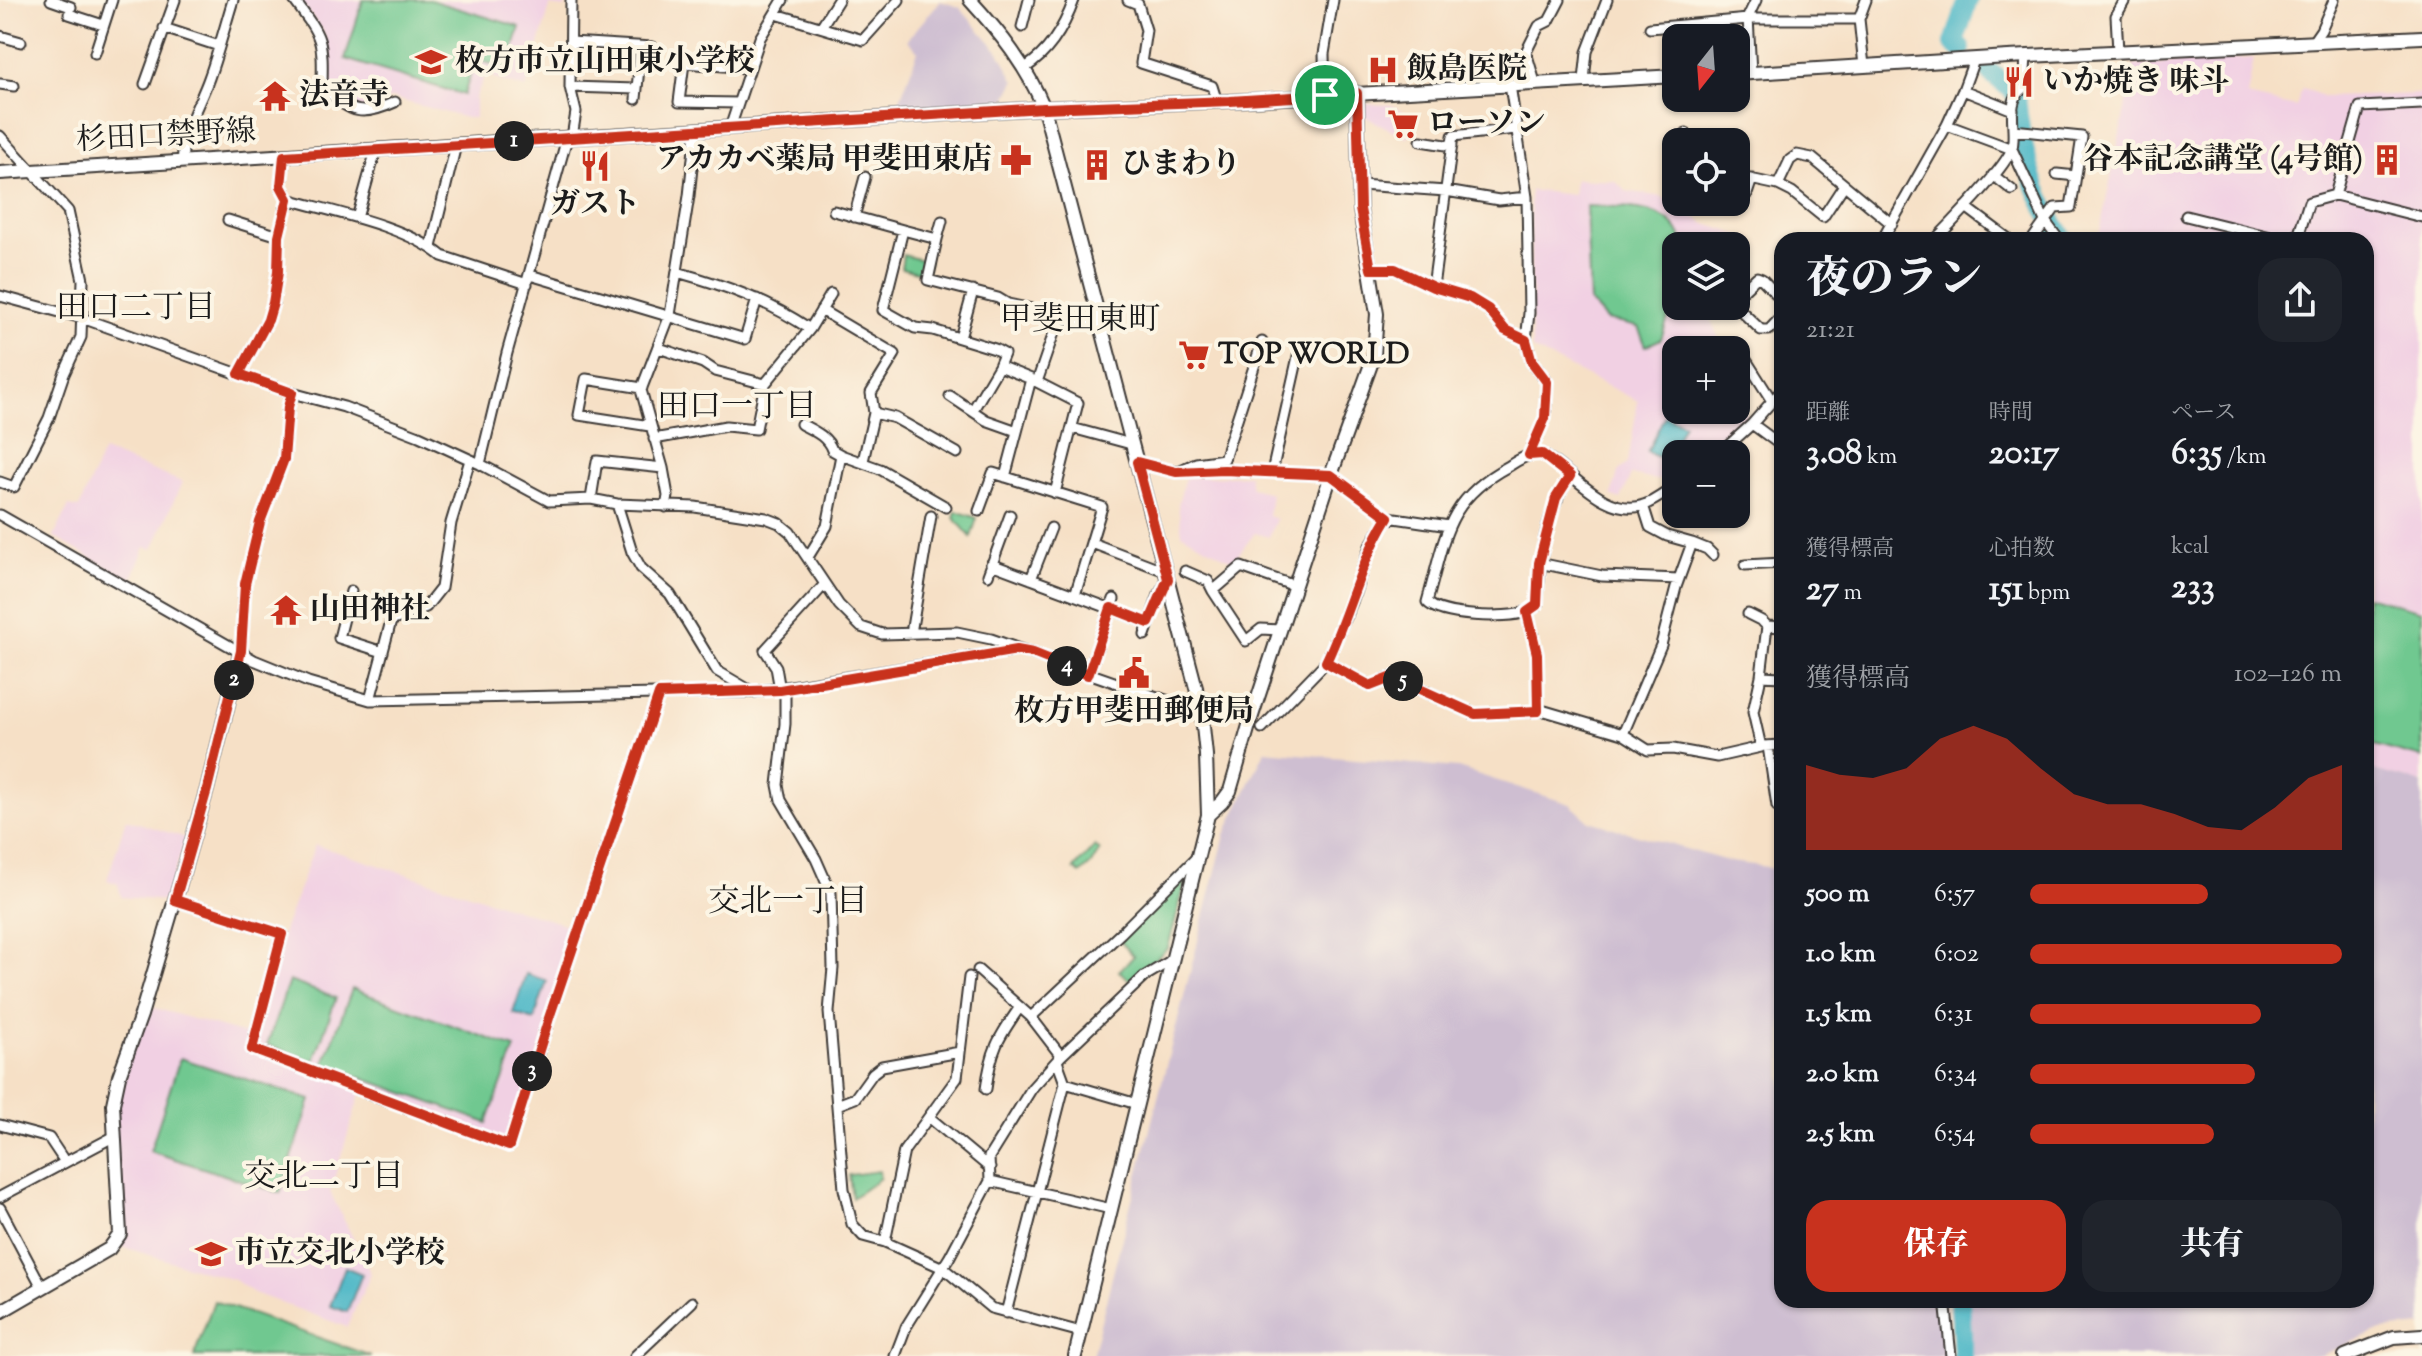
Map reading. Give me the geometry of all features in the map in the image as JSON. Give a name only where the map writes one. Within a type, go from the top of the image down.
[{"type":"street","points":[[51,0],[103,25]]},
{"type":"street","points":[[95,53],[112,0]]},
{"type":"street","points":[[145,84],[175,0]]},
{"type":"street","points":[[183,162],[188,130],[233,0]]},
{"type":"street","points":[[294,0],[319,34],[323,58],[322,88],[349,109],[361,113],[395,102]]},
{"type":"street","points":[[370,700],[391,621],[426,607],[441,588],[451,523],[475,462],[576,112],[570,87],[571,0]]},
{"type":"street","points":[[730,128],[760,38],[783,0]]},
{"type":"street","points":[[821,27],[838,0]]},
{"type":"street","points":[[776,14],[863,40],[899,0]]},
{"type":"street","points":[[970,0],[1007,41],[1025,68],[1044,108],[1201,707],[1206,755],[1208,815],[1075,1356]]},
{"type":"street","points":[[1022,27],[1029,0]]},
{"type":"street","points":[[1025,68],[1045,55],[1069,15],[1074,0]]},
{"type":"street","points":[[1128,0],[1139,2],[1146,30],[1141,63],[1212,86],[1217,102]]},
{"type":"street","points":[[1325,95],[1324,54],[1333,0]]},
{"type":"street","points":[[1533,83],[1526,52],[1539,26],[1549,21],[1560,0]]},
{"type":"street","points":[[1584,80],[1587,52],[1607,0]]},
{"type":"street","points":[[1756,0],[1748,19],[1751,73],[2422,37]]},
{"type":"street","points":[[1864,66],[1859,19],[1866,0]]},
{"type":"street","points":[[2118,51],[2116,16],[2125,0]]},
{"type":"street","points":[[2312,43],[2334,0]]},
{"type":"street","points":[[1650,28],[1748,19],[1859,19]]},
{"type":"street","points":[[164,28],[219,46]]},
{"type":"street","points":[[0,36],[21,42]]},
{"type":"street","points":[[571,42],[652,47]]},
{"type":"street","points":[[570,87],[636,94],[641,47]]},
{"type":"street","points":[[1943,232],[2012,149],[2016,130],[2013,107],[2018,93],[2024,88],[2026,56]]},
{"type":"street","points":[[1887,232],[1947,125],[1974,60]]},
{"type":"street","points":[[738,103],[679,102],[684,63],[750,68]]},
{"type":"street","name":"杉田口禁野線","points":[[0,173],[1044,108],[1217,102],[1662,77]]},
{"type":"street","points":[[0,84],[14,86]]},
{"type":"street","points":[[1510,85],[1527,197],[1529,313],[1526,340],[1532,362],[1547,382],[1545,418],[1529,455]]},
{"type":"street","points":[[1963,90],[2013,107]]},
{"type":"street","points":[[1208,815],[1230,791],[1256,725],[1280,630],[1374,356],[1377,314],[1360,209],[1357,93]]},
{"type":"street","points":[[2335,195],[2360,107],[2422,104]]},
{"type":"street","points":[[1947,125],[2012,149],[2054,232]]},
{"type":"street","points":[[1433,287],[1453,136],[1516,129]]},
{"type":"street","points":[[666,507],[668,496],[663,468],[642,388],[670,315],[696,130]]},
{"type":"street","points":[[2016,130],[2082,137],[2071,207],[2055,208],[2038,232]]},
{"type":"street","points":[[0,136],[68,211],[83,280],[81,337],[49,418],[14,487],[0,482]]},
{"type":"street","points":[[1421,141],[1452,146]]},
{"type":"street","points":[[431,247],[456,145]]},
{"type":"street","points":[[357,218],[376,150]]},
{"type":"street","points":[[1778,185],[1790,160],[1797,155],[1812,158],[1892,224]]},
{"type":"street","points":[[239,374],[268,320],[273,303],[279,236],[288,199],[281,186],[284,156]]},
{"type":"street","points":[[2057,174],[2076,176]]},
{"type":"street","points":[[1993,175],[2012,190]]},
{"type":"street","points":[[854,217],[865,177]]},
{"type":"street","points":[[1750,185],[1752,179],[1778,185],[1792,192],[1823,217],[1844,185]]},
{"type":"street","points":[[1360,185],[1446,191],[1499,200],[1527,197]]},
{"type":"street","points":[[2300,232],[2309,202],[2335,195],[2422,217]]},
{"type":"street","points":[[288,199],[357,218],[431,247],[442,256],[670,315],[745,339],[757,299]]},
{"type":"street","points":[[1966,207],[1999,232]]},
{"type":"street","points":[[834,211],[937,239]]},
{"type":"street","points":[[2186,216],[2251,232]]},
{"type":"street","points":[[228,220],[279,236]]},
{"type":"street","points":[[942,221],[928,280],[1059,318],[1101,323]]},
{"type":"street","points":[[903,230],[883,310],[915,328],[933,330],[1004,354],[973,410]]},
{"type":"street","points":[[1371,269],[1395,269],[1433,287],[1470,298],[1488,309],[1505,330],[1526,340]]},
{"type":"street","points":[[677,272],[727,286],[775,306],[810,329]]},
{"type":"street","points":[[1750,284],[1757,277],[1774,292]]},
{"type":"street","points":[[960,338],[973,291]]},
{"type":"street","points":[[654,439],[726,426],[756,429],[765,384],[810,329],[831,294]]},
{"type":"street","points":[[0,296],[82,318],[292,393],[344,407],[419,436],[549,501],[591,499],[617,504],[695,507],[779,523],[790,532],[839,605],[861,627],[882,634],[957,632],[991,639],[1174,703],[1201,707]]},
{"type":"street","points":[[821,310],[895,354],[871,393],[874,413],[863,461]]},
{"type":"street","points":[[1005,477],[1034,380],[1059,318]]},
{"type":"street","points":[[1750,319],[1761,330],[1769,330],[1774,325]]},
{"type":"street","points":[[1176,472],[1196,463],[1224,459],[1262,342]]},
{"type":"street","points":[[659,348],[703,363],[715,371],[765,384]]},
{"type":"street","points":[[1272,472],[1299,352]]},
{"type":"street","points":[[999,366],[1078,403],[1055,493]]},
{"type":"street","points":[[1734,440],[1772,401],[1750,366]]},
{"type":"street","points":[[642,388],[586,379],[579,415],[650,426]]},
{"type":"street","points":[[0,1312],[109,1249],[120,1234],[113,1104],[207,789],[241,651],[245,584],[260,522],[284,459],[292,393]]},
{"type":"street","points":[[950,396],[986,420],[1017,431]]},
{"type":"street","points":[[874,413],[895,418],[917,436],[957,453]]},
{"type":"street","points":[[801,424],[817,432],[832,450],[863,461],[946,507]]},
{"type":"street","points":[[1752,424],[1774,440]]},
{"type":"street","points":[[1072,428],[1131,444]]},
{"type":"street","points":[[1570,476],[1556,498],[1539,563],[1537,605],[1527,612],[1471,616],[1433,609],[1427,602],[1457,509],[1477,485],[1529,455],[1542,454],[1570,476],[1592,494],[1618,506],[1643,505],[1662,494]]},
{"type":"street","points":[[808,557],[827,526],[841,455]]},
{"type":"street","points":[[591,499],[597,461],[663,468]]},
{"type":"street","points":[[1137,462],[1176,472],[1331,475],[1388,517],[1449,526]]},
{"type":"street","points":[[979,511],[993,473],[1102,507],[1075,595]]},
{"type":"street","points":[[617,504],[632,552],[641,568],[670,594],[717,671],[754,692]]},
{"type":"street","points":[[1643,505],[1650,527],[1707,549],[1713,555]]},
{"type":"street","points":[[0,515],[254,660],[308,682],[370,700],[754,692],[1017,650]]},
{"type":"street","points":[[1010,515],[989,570],[1031,579],[1112,604],[1149,623]]},
{"type":"street","points":[[911,633],[931,516]]},
{"type":"street","points":[[1256,725],[1326,662],[1352,602],[1370,546],[1388,517]]},
{"type":"street","points":[[1031,579],[1051,528]]},
{"type":"street","points":[[1092,543],[1166,575]]},
{"type":"street","points":[[1623,734],[1661,645],[1692,543]]},
{"type":"street","points":[[1539,563],[1602,576],[1679,579]]},
{"type":"street","points":[[1745,565],[1774,563]]},
{"type":"street","points":[[1213,591],[1241,567],[1295,586]]},
{"type":"street","points":[[1185,571],[1208,581],[1246,641],[1261,629],[1280,630]]},
{"type":"street","points":[[1145,635],[1166,575]]},
{"type":"street","points":[[825,584],[765,650],[776,667],[786,705],[778,785],[781,800],[816,859],[831,893],[833,968],[829,1012],[844,1189],[852,1224],[863,1236],[885,1242],[943,1268],[991,1308],[1081,1332]]},
{"type":"street","points":[[351,591],[339,638],[383,652]]},
{"type":"street","points":[[1088,675],[1112,604]]},
{"type":"street","points":[[1527,612],[1537,654],[1538,711]]},
{"type":"street","points":[[1748,614],[1767,626],[1774,626]]},
{"type":"street","points":[[1767,626],[1753,712],[1774,792]]},
{"type":"street","points":[[1326,662],[1370,686],[1393,677],[1475,714],[1538,711],[1623,734],[1648,750],[1673,749],[1717,757],[1774,745]]},
{"type":"street","points":[[1761,676],[1774,677]]},
{"type":"street","points":[[175,900],[282,934],[252,1049],[509,1146],[659,694]]},
{"type":"street","points":[[1031,1017],[1198,856]]},
{"type":"street","points":[[895,1356],[906,1327],[943,1268],[990,1181],[989,1157],[1025,1100],[1059,1058],[1145,976],[1172,960]]},
{"type":"street","points":[[978,970],[1031,1017],[1059,1058],[1065,1083],[1006,1313]]},
{"type":"street","points":[[885,1242],[904,1151],[957,1078],[969,977]]},
{"type":"street","points":[[986,1089],[989,1060],[997,1039],[1020,1007]]},
{"type":"street","points":[[837,1105],[855,1098],[882,1066],[960,1052]]},
{"type":"street","points":[[1065,1083],[1137,1104]]},
{"type":"street","points":[[930,1118],[990,1168]]},
{"type":"street","points":[[0,1125],[49,1138],[65,1162]]},
{"type":"street","points":[[0,1197],[115,1136]]},
{"type":"street","points":[[990,1181],[1111,1209]]},
{"type":"street","points":[[0,1208],[42,1287]]},
{"type":"street","points":[[635,1356],[692,1302]]},
{"type":"street","points":[[1946,1308],[1951,1356]]},
{"type":"street","points":[[2345,1356],[2394,1337],[2422,1335]]},
{"type":"shaded area","name":"枚方市立山田東小学校","points":[[299,0],[566,0],[565,8],[550,6],[526,89],[496,79],[487,71],[475,98],[475,118],[466,118],[392,98],[362,109],[346,103],[327,85],[328,53],[323,31]]},
{"type":"shaded area","points":[[940,1],[959,7],[999,52],[1015,81],[1002,107],[895,113],[918,51],[907,40]]},
{"type":"shaded area","points":[[2254,58],[2247,96],[2296,107],[2302,88],[2325,97],[2422,94],[2422,783],[2374,770],[2374,232],[2100,232],[2134,65]]},
{"type":"shaded area","points":[[1363,104],[1391,105],[1417,119],[1407,138],[1362,115]]},
{"type":"shaded area","points":[[1575,179],[1615,181],[1626,191],[1662,197],[1662,216],[1693,216],[1731,232],[1662,232],[1662,320],[1710,320],[1718,336],[1662,336],[1662,424],[1745,424],[1727,440],[1662,440],[1662,481],[1631,475],[1621,500],[1612,496],[1618,472],[1628,463],[1638,401],[1532,349],[1530,190],[1573,195]]},
{"type":"shaded area","points":[[103,451],[182,482],[153,549],[145,547],[131,581],[54,537],[69,506],[79,508]]},
{"type":"shaded area","points":[[1249,475],[1251,488],[1271,493],[1268,516],[1276,519],[1269,537],[1255,533],[1233,561],[1182,534],[1178,505],[1185,478]]},
{"type":"shaded area","points":[[1265,751],[1458,768],[1570,804],[1589,821],[1731,862],[1774,868],[1774,1308],[1946,1308],[1949,1356],[1092,1356],[1225,835]]},
{"type":"shaded area","points":[[2374,770],[2422,783],[2422,1326],[2382,1330],[2319,1356],[1956,1356],[1949,1308],[2374,1308]]},
{"type":"shaded area","points":[[126,819],[186,838],[165,901],[121,897],[118,884],[107,880]]},
{"type":"shaded area","points":[[315,845],[579,929],[509,1146],[361,1091],[330,1192],[371,1274],[347,1327],[254,1293],[234,1280],[113,1244],[120,1233],[113,1104],[144,1005],[255,1037],[282,934]]},
{"type":"green space","points":[[363,0],[430,0],[520,27],[508,69],[475,59],[464,95],[345,59]]},
{"type":"green space","points":[[1586,206],[1644,210],[1670,222],[1679,232],[1662,232],[1662,320],[1667,320],[1661,339],[1646,346],[1638,327],[1606,320],[1590,302]]},
{"type":"green space","points":[[903,255],[929,262],[925,274],[901,268]]},
{"type":"green space","points":[[956,511],[977,518],[971,537],[954,518]]},
{"type":"green space","points":[[2374,598],[2422,611],[2422,758],[2374,745]]},
{"type":"green space","points":[[1095,846],[1100,851],[1080,874],[1074,869]]},
{"type":"green space","points":[[1187,876],[1168,948],[1131,981],[1119,971],[1134,956],[1119,940]]},
{"type":"green space","points":[[289,981],[336,998],[314,1061],[267,1045]]},
{"type":"green space","points":[[352,989],[515,1048],[487,1123],[324,1064]]},
{"type":"green space","points":[[180,1058],[311,1100],[280,1193],[150,1151]]},
{"type":"green space","points":[[879,1171],[880,1178],[852,1198],[849,1175]]},
{"type":"green space","points":[[214,1301],[371,1356],[194,1356]]},
{"type":"water","points":[[1662,421],[1662,424],[1684,424],[1676,440],[1662,440],[1662,459],[1647,452]]},
{"type":"water","points":[[526,974],[547,981],[534,1020],[513,1013]]},
{"type":"water","points":[[345,1267],[362,1274],[347,1312],[330,1306]]},
{"type":"waterway","points":[[1961,49],[1954,43],[1968,0]]},
{"type":"waterway","points":[[1991,73],[2016,93],[2030,170],[2060,232]]},
{"type":"waterway","points":[[1960,1308],[1963,1356]]},
{"type":"place","name":"枚方市立山田東小学校","points":[[431,62]]},
{"type":"place","name":"飯島医院","points":[[1383,70]]},
{"type":"place","name":"いか焼き 味斗","points":[[2019,82]]},
{"type":"place","name":"法音寺","points":[[275,96]]},
{"type":"place","name":"ローソン","points":[[1403,124]]},
{"type":"place","name":"アカカベ薬局 甲斐田東店","points":[[1016,160]]},
{"type":"place","name":"谷本記念講堂 (4号館)","points":[[2387,160]]},
{"type":"place","name":"ひまわり","points":[[1097,165]]},
{"type":"place","name":"ガスト","points":[[595,166]]},
{"type":"place","name":"TOP WORLD","points":[[1194,355]]},
{"type":"place","name":"山田神社","points":[[286,610]]},
{"type":"place","name":"枚方甲斐田郵便局","points":[[1134,673]]},
{"type":"place","name":"市立交北小学校","points":[[211,1254]]},
{"type":"district","name":"田口二丁目","points":[[136,309]]},
{"type":"district","name":"甲斐田東町","points":[[1080,321]]},
{"type":"district","name":"田口一丁目","points":[[737,408]]},
{"type":"district","name":"交北一丁目","points":[[788,903]]},
{"type":"district","name":"交北二丁目","points":[[324,1178]]},
{"type":"route","points":[[1357,93],[1360,209],[1371,269],[1395,269],[1433,287],[1470,298],[1488,309],[1505,330],[1526,340],[1532,362],[1547,382],[1545,418],[1529,455],[1542,454],[1570,476],[1556,498],[1539,563],[1537,605],[1527,612],[1537,654],[1538,711],[1475,714],[1393,677],[1370,686],[1326,662],[1352,602],[1370,546],[1388,517],[1331,475],[1224,470],[1176,472],[1137,462],[1168,579],[1149,623],[1111,608],[1088,675],[1033,653],[1017,650],[780,690],[659,694],[509,1146],[252,1049],[282,934],[175,900],[207,789],[241,651],[245,584],[260,522],[284,459],[292,393],[239,374],[268,320],[273,303],[279,236],[288,199],[281,186],[284,156],[1044,108],[1325,95],[1357,93]]}]
